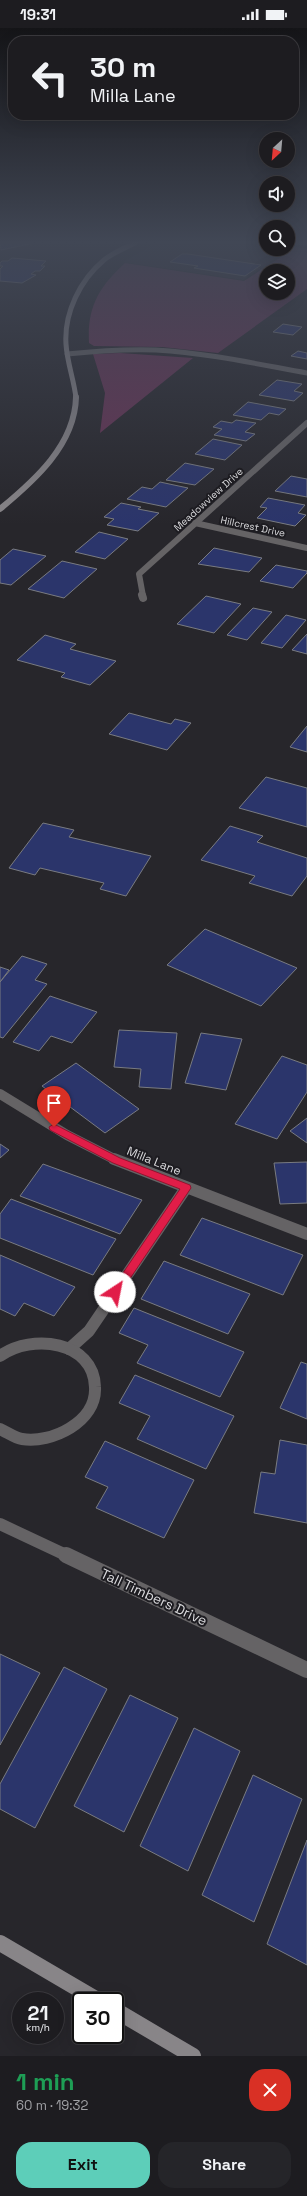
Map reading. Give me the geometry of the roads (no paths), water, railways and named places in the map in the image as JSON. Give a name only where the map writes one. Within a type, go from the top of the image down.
[{"type":"street","points":[[0,510],[44,471],[64,440],[74,411],[74,382],[67,354],[66,336]]},
{"type":"street","points":[[67,354],[109,350],[167,351],[202,355],[307,373]]},
{"type":"street","name":"Meadowview Drive","points":[[143,598],[140,574],[307,423]]},
{"type":"street","name":"Hillcrest Drive","points":[[195,523],[307,548]]},
{"type":"street","name":"Milla Lane","points":[[0,1094],[88,1146],[117,1160],[307,1234]]},
{"type":"street","points":[[69,1349],[89,1331],[186,1188]]},
{"type":"street","points":[[0,1356],[18,1346],[35,1343],[53,1344],[69,1349],[82,1358],[91,1371],[95,1385],[93,1401],[86,1415],[74,1427],[58,1436],[40,1440],[22,1439],[0,1429]]},
{"type":"street","name":"Tall Timbers Drive","points":[[0,1524],[307,1670]]},
{"type":"street","points":[[0,1943],[84,1992]]},
{"type":"street","points":[[124,2015],[193,2056]]}]
